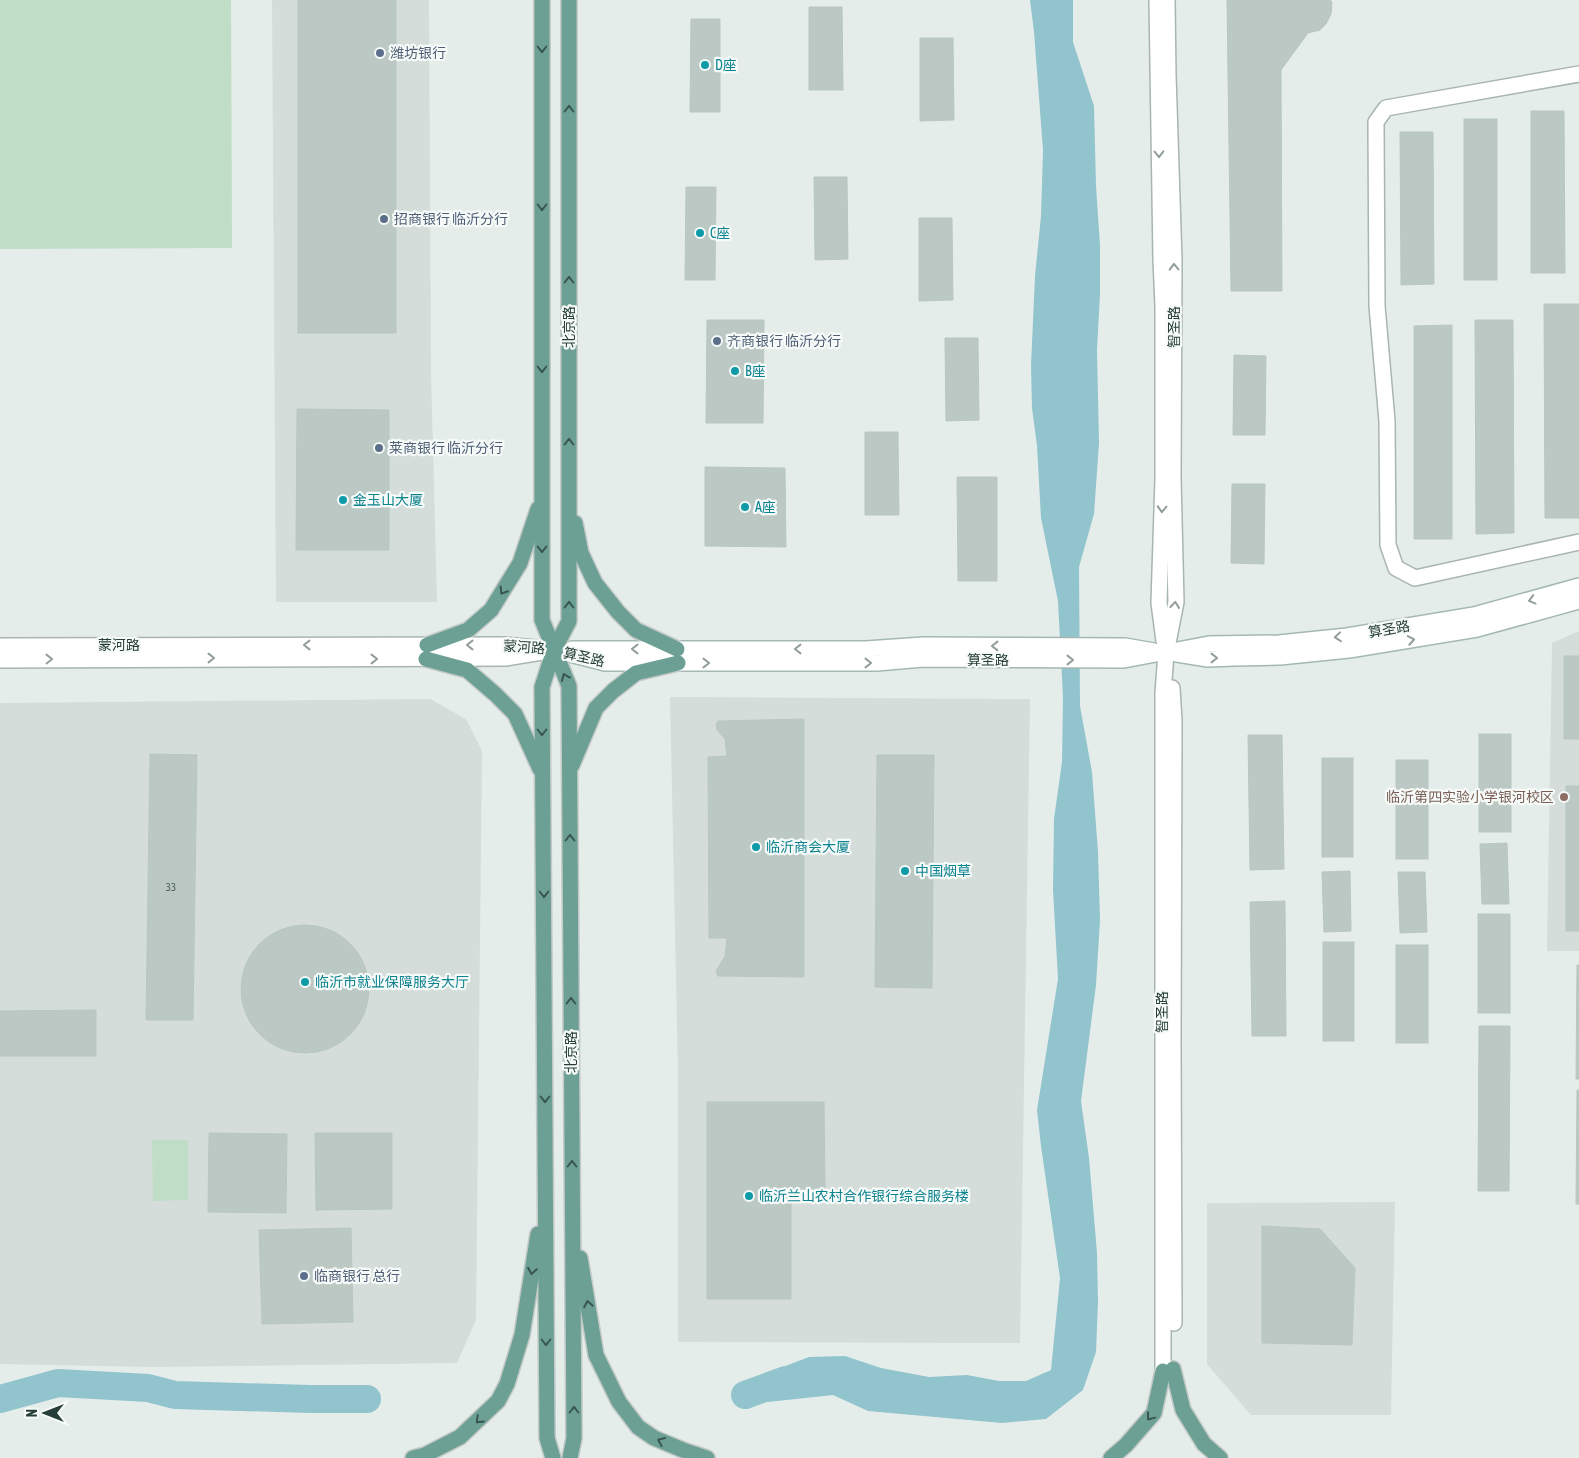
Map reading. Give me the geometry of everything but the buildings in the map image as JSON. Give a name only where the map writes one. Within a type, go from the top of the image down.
[{"type":"main road","name":"北京路","points":[[542,0],[542,620],[569,686],[574,1438],[570,1458]]},
{"type":"main road","name":"北京路","points":[[553,1458],[547,1438],[542,687],[554,650],[569,621],[569,0]]},
{"type":"main road","points":[[569,494],[582,553],[594,583],[636,630],[678,656]]},
{"type":"main road","points":[[427,652],[468,630],[491,610],[520,563],[542,498]]},
{"type":"main road","points":[[427,652],[467,670],[495,694],[514,714],[543,775]]},
{"type":"main road","points":[[570,771],[596,708],[636,672],[678,656]]},
{"type":"main road","points":[[413,1458],[425,1456],[460,1437],[498,1401],[507,1384],[522,1335],[545,1188]]},
{"type":"main road","points":[[572,1213],[596,1355],[619,1402],[638,1428],[654,1438],[707,1458]]},
{"type":"main road","points":[[1111,1458],[1126,1445],[1154,1413],[1168,1370]]},
{"type":"main road","points":[[1168,1370],[1183,1410],[1204,1444],[1220,1458]]},
{"type":"street","name":"智圣路","points":[[1157,0],[1163,306],[1163,479],[1159,603],[1166,653]]},
{"type":"street","name":"智圣路","points":[[1167,0],[1174,260],[1173,478],[1176,602],[1166,653],[1163,693],[1168,1370]]},
{"type":"street","points":[[1579,74],[1386,108],[1376,122],[1377,306],[1387,421],[1388,545],[1396,568],[1415,578],[1579,542]]},
{"type":"street","name":"算圣路","points":[[1166,653],[1208,644],[1279,643],[1347,636],[1474,615],[1579,586]]},
{"type":"street","name":"算圣路","points":[[554,650],[678,656],[923,645],[1044,653],[1094,653],[1125,646],[1208,659],[1280,657],[1349,650],[1477,629],[1579,601]]},
{"type":"street","name":"蒙河路","points":[[0,660],[427,652],[505,645],[554,650]]},
{"type":"street","name":"蒙河路","points":[[0,646],[427,652]]},
{"type":"shaded area","points":[[272,0],[429,0],[431,372],[437,602],[276,602]]},
{"type":"shaded area","name":"临沂第四实验小学银河校区","points":[[1579,631],[1579,951],[1547,951],[1552,643]]},
{"type":"shaded area","points":[[670,697],[1030,699],[1020,1343],[678,1342],[678,1072]]},
{"type":"shaded area","points":[[430,699],[466,719],[482,751],[476,1320],[457,1363],[152,1367],[0,1364],[0,703]]},
{"type":"shaded area","points":[[1395,1202],[1391,1415],[1251,1415],[1207,1364],[1207,1203]]},
{"type":"green space","points":[[0,0],[231,0],[232,248],[0,249]]},
{"type":"green space","points":[[152,1140],[188,1140],[188,1200],[153,1201]]},
{"type":"water","points":[[1030,0],[1073,0],[1073,42],[1094,106],[1100,246],[1097,350],[1099,443],[1094,514],[1079,567],[1080,706],[1092,772],[1098,852],[1100,920],[1096,985],[1081,1101],[1089,1158],[1097,1253],[1096,1352],[1083,1390],[1046,1419],[1002,1423],[868,1411],[833,1395],[768,1402],[750,1394],[759,1380],[767,1373],[809,1357],[845,1356],[881,1368],[929,1377],[967,1375],[999,1381],[1026,1381],[1051,1370],[1060,1278],[1037,1110],[1058,979],[1053,890],[1054,819],[1062,762],[1063,697],[1058,601],[1041,518],[1037,446],[1032,408],[1031,365],[1035,276],[1041,216],[1043,150]]},
{"type":"waterway","points":[[745,1395],[786,1380]]},
{"type":"waterway","points":[[0,1399],[58,1383],[148,1388],[175,1395],[367,1399]]},
{"type":"place","name":"潍坊银行","points":[[380,53]]},
{"type":"place","name":"D座","points":[[705,65]]},
{"type":"place","name":"招商银行 临沂分行","points":[[384,219]]},
{"type":"place","name":"C座","points":[[700,233]]},
{"type":"place","name":"齐商银行 临沂分行","points":[[717,341]]},
{"type":"place","name":"B座","points":[[735,371]]},
{"type":"place","name":"莱商银行 临沂分行","points":[[379,448]]},
{"type":"place","name":"金玉山大厦","points":[[343,500]]},
{"type":"place","name":"A座","points":[[745,507]]},
{"type":"place","name":"临沂第四实验小学银河校区","points":[[1564,797]]},
{"type":"place","name":"临沂商会大厦","points":[[756,847]]},
{"type":"place","name":"中国烟草","points":[[905,871]]},
{"type":"place","name":"临沂市就业保障服务大厅","points":[[305,982]]},
{"type":"place","name":"临沂兰山农村合作银行综合服务楼","points":[[749,1196]]},
{"type":"place","name":"临商银行 总行","points":[[304,1276]]}]
